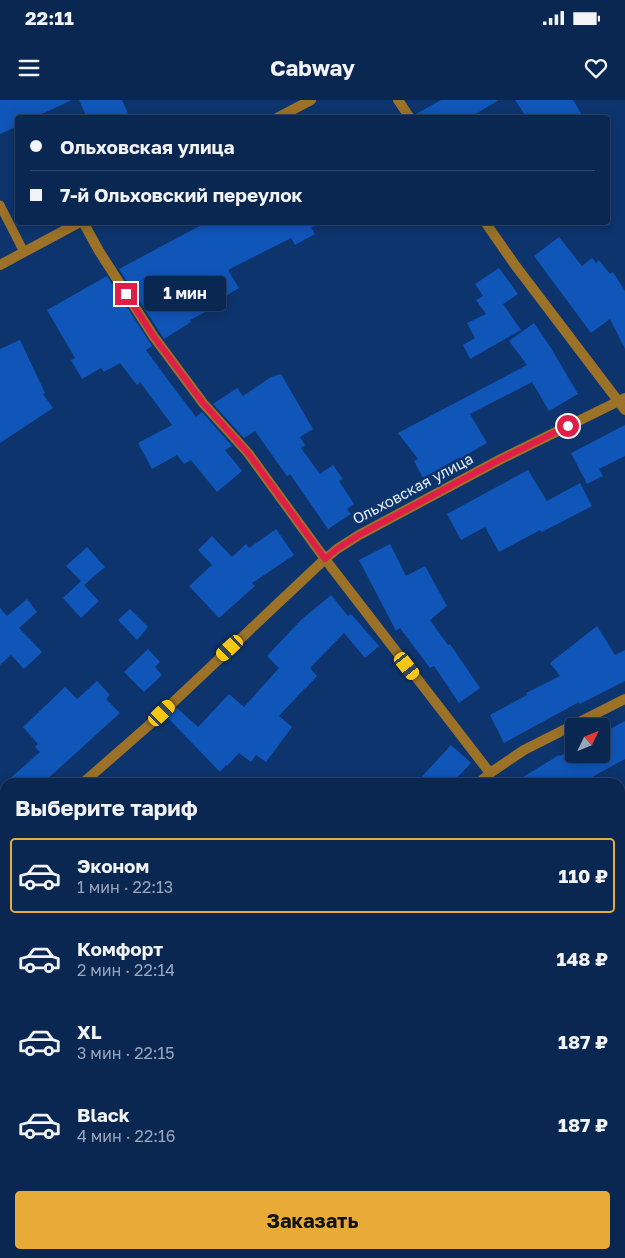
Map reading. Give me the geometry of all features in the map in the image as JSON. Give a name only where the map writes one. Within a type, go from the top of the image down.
[{"type":"street","points":[[283,115],[312,100]]},
{"type":"street","points":[[398,100],[408,115]]},
{"type":"street","points":[[0,265],[75,225]]},
{"type":"street","points":[[83,225],[154,337],[203,403],[248,453],[325,559],[490,773]]},
{"type":"street","points":[[487,225],[521,273],[622,400],[625,410]]},
{"type":"street","name":"Ольховская улица","points":[[89,778],[148,726],[337,549],[359,535],[492,463],[622,400]]},
{"type":"street","points":[[484,778],[524,750],[625,699]]},
{"type":"lane","points":[[0,205],[24,252]]},
{"type":"building","points":[[0,100],[72,100],[40,115],[15,115],[15,127],[0,134]]},
{"type":"building","points":[[79,100],[122,100],[129,115],[86,115]]},
{"type":"building","points":[[441,100],[499,100],[474,115],[416,114]]},
{"type":"building","points":[[515,100],[573,100],[582,115],[525,115]]},
{"type":"building","points":[[201,225],[316,225],[311,228],[315,234],[295,245],[291,238],[228,270],[239,288],[207,307],[209,310],[190,320],[191,322],[164,339],[119,269]]},
{"type":"building","points":[[559,237],[582,266],[592,258],[596,263],[599,260],[610,274],[613,272],[625,291],[625,349],[610,319],[591,333],[534,256]]},
{"type":"building","points":[[499,268],[518,294],[503,304],[521,330],[470,359],[463,345],[475,338],[467,323],[486,314],[476,300],[483,296],[475,284]]},
{"type":"building","points":[[107,276],[152,346],[146,350],[168,380],[196,417],[202,412],[232,446],[225,450],[242,471],[217,492],[191,460],[184,464],[177,455],[152,469],[138,443],[172,425],[140,382],[137,385],[120,363],[104,372],[101,368],[82,379],[71,360],[75,358],[47,310]]},
{"type":"building","points":[[534,323],[578,394],[549,411],[532,382],[470,414],[487,443],[423,478],[414,461],[418,459],[398,433],[527,365],[509,341]]},
{"type":"building","points":[[20,340],[45,393],[43,394],[53,408],[0,443],[0,349]]},
{"type":"building","points":[[281,374],[313,429],[300,437],[305,445],[301,448],[320,474],[333,465],[343,479],[339,481],[354,504],[347,509],[351,514],[328,529],[290,474],[287,476],[255,431],[244,438],[213,404],[237,388],[243,396],[271,377]]},
{"type":"building","points":[[625,425],[625,456],[599,469],[603,476],[587,484],[571,453]]},
{"type":"building","points":[[528,470],[547,501],[580,483],[592,506],[542,532],[540,530],[499,552],[485,527],[461,540],[447,514]]},
{"type":"building","points":[[276,529],[294,555],[252,583],[255,586],[219,618],[189,586],[212,565],[198,550],[212,536],[232,557],[246,544],[249,548]]},
{"type":"building","points":[[390,544],[406,576],[425,566],[447,606],[430,620],[448,645],[450,644],[480,688],[459,703],[434,666],[430,668],[400,628],[396,631],[359,560]]},
{"type":"building","points":[[87,547],[105,567],[84,585],[99,601],[81,618],[63,598],[81,581],[66,566]]},
{"type":"building","points":[[331,595],[348,616],[351,614],[379,646],[365,658],[344,633],[310,668],[317,676],[279,716],[292,727],[266,762],[256,755],[251,762],[239,753],[220,772],[167,717],[177,708],[198,727],[229,694],[244,707],[279,668],[267,656],[301,620]]},
{"type":"building","points":[[27,599],[37,612],[19,628],[42,652],[24,669],[11,655],[0,665],[0,608],[7,616]]},
{"type":"building","points":[[130,609],[148,627],[137,640],[118,620]]},
{"type":"building","points":[[597,626],[615,655],[625,650],[625,681],[580,704],[579,702],[504,743],[490,715],[527,695],[526,693],[560,676],[550,663]]},
{"type":"building","points":[[148,649],[160,662],[155,667],[162,675],[144,692],[124,672]]},
{"type":"building","points":[[97,681],[110,695],[106,699],[120,713],[48,778],[11,778],[40,752],[35,747],[38,744],[23,727],[65,687],[77,699]]},
{"type":"building","points":[[625,721],[625,759],[590,778],[522,778],[565,753],[565,763],[610,763],[610,729]]},
{"type":"building","points":[[451,745],[471,763],[457,778],[421,778]]},
{"type":"route","points":[[126,294],[154,337],[203,403],[248,453],[325,559],[359,535],[501,459],[568,426]]}]
